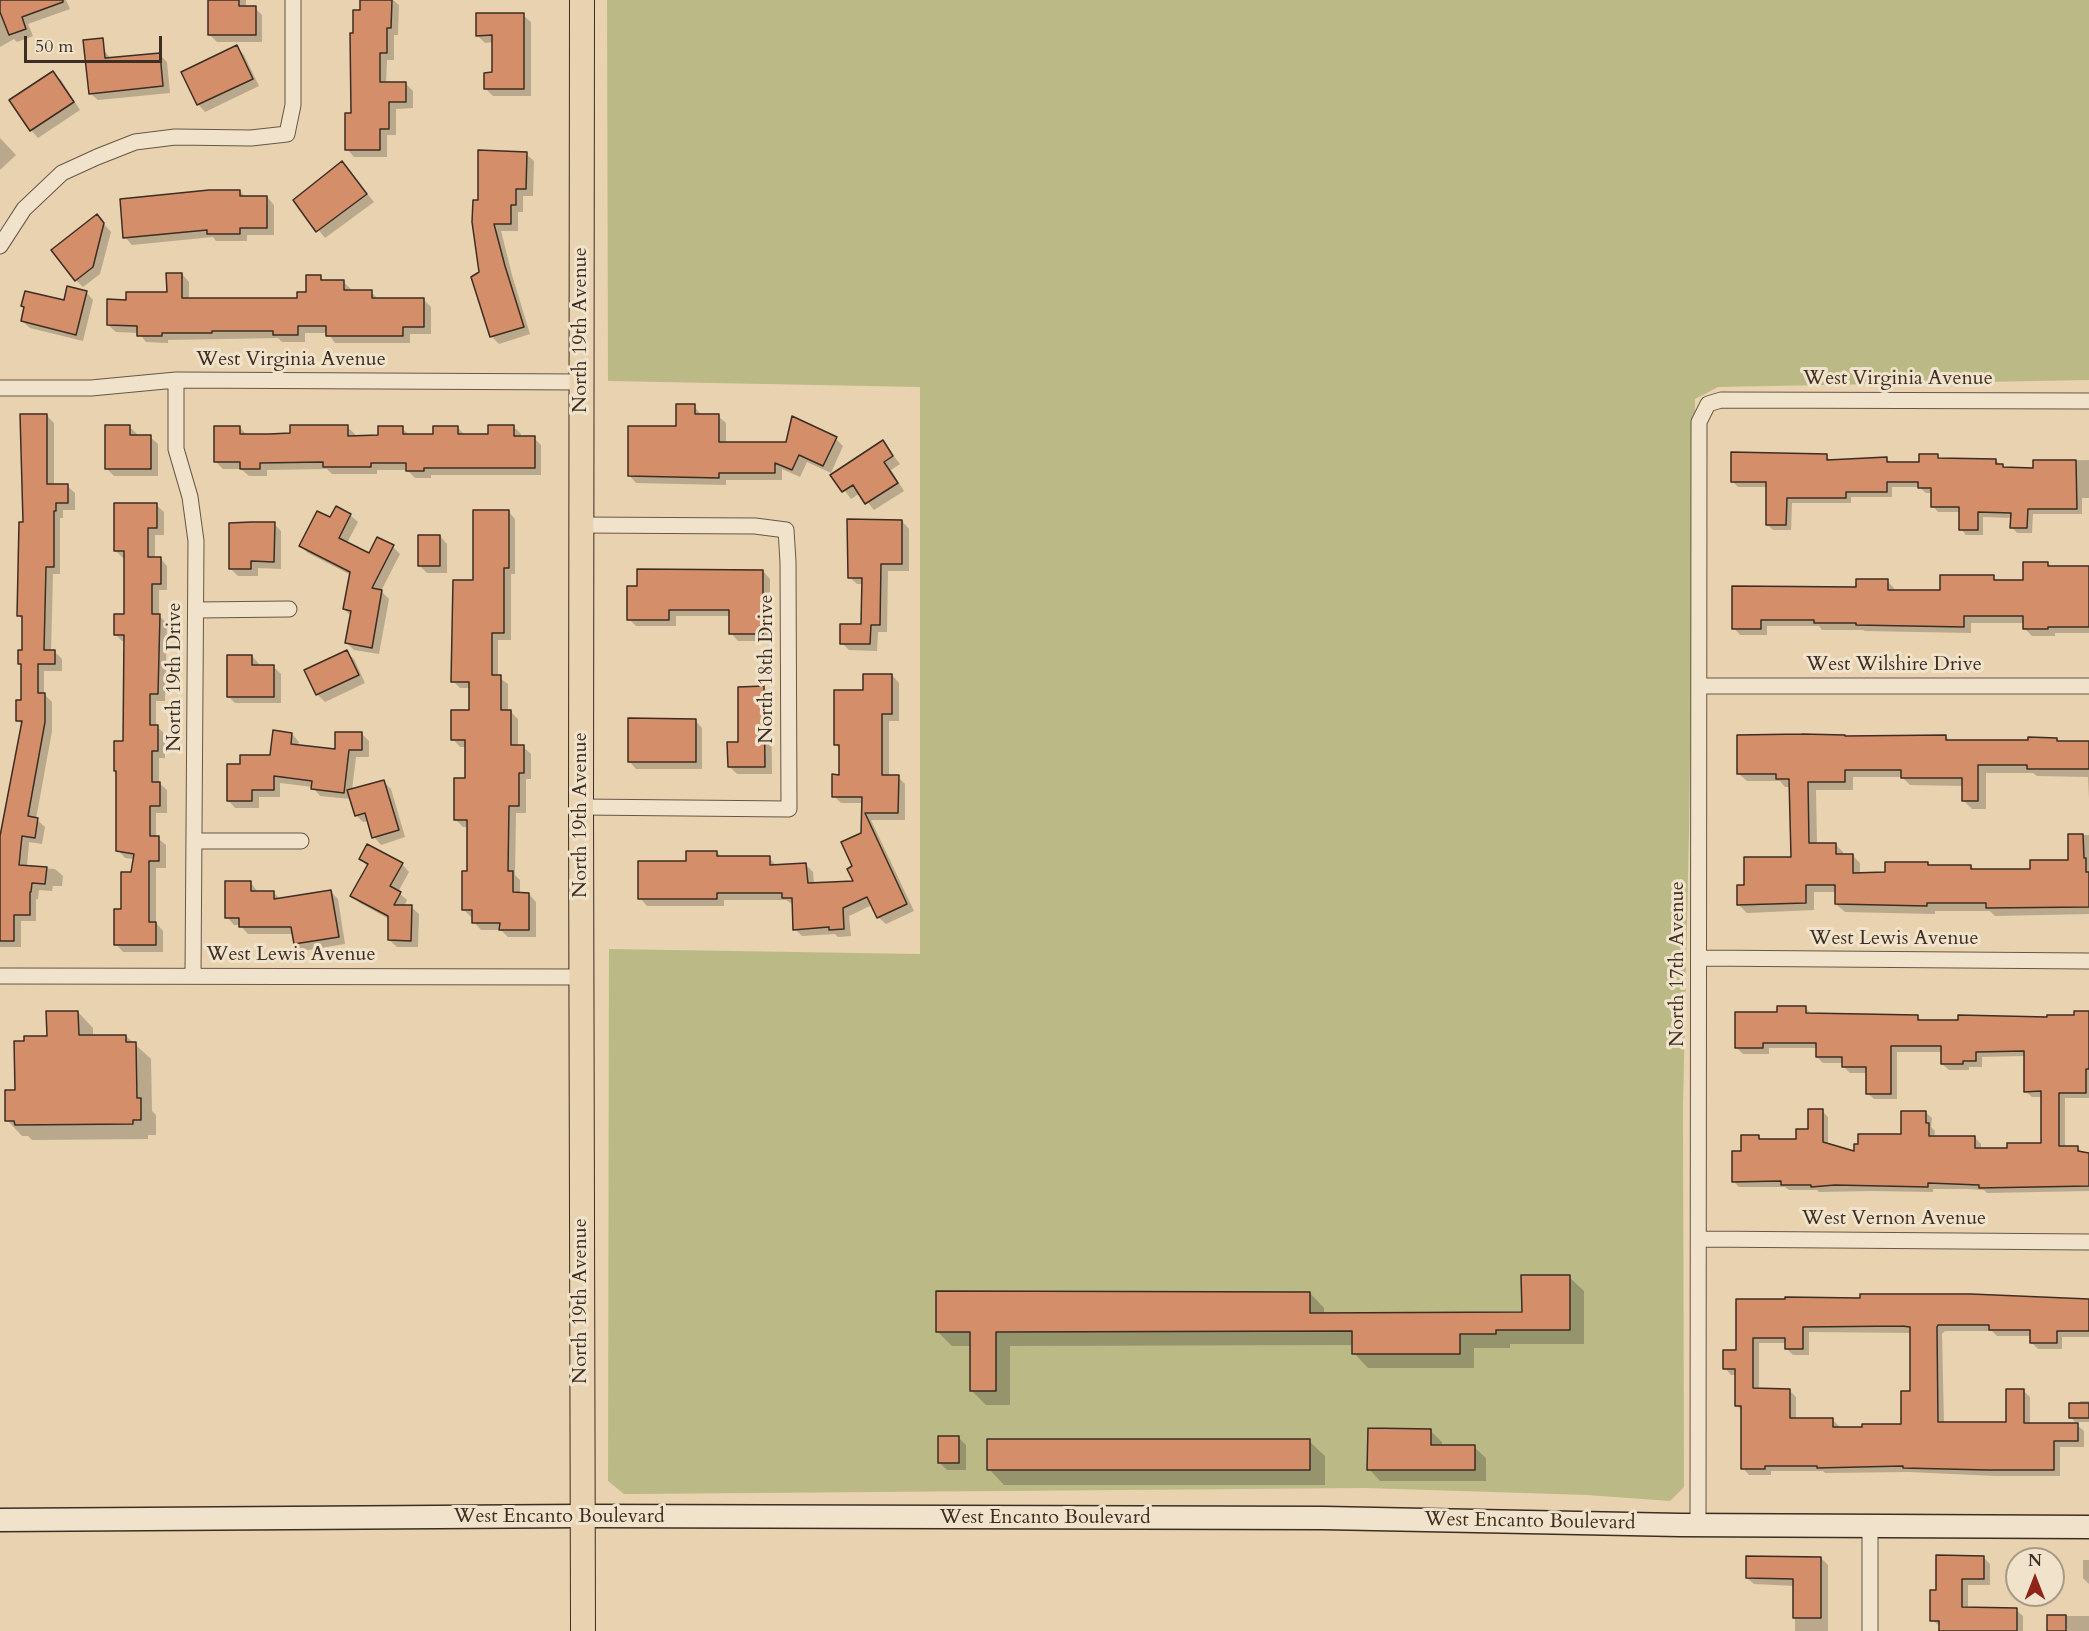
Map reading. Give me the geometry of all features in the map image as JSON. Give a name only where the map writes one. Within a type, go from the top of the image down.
[{"type":"main road","name":"North 19th Avenue","points":[[582,0],[580,807],[583,1631]]},
{"type":"street","points":[[0,246],[24,209],[62,173],[97,156],[135,142],[175,137],[252,138],[287,134],[293,105],[293,0]]},
{"type":"street","name":"West Virginia Avenue","points":[[0,388],[91,388],[176,380],[581,382]]},
{"type":"street","name":"North 19th Drive","points":[[176,380],[176,449],[190,497],[195,530],[194,976]]},
{"type":"street","name":"West Virginia Avenue","points":[[1708,405],[1720,400],[2089,401]]},
{"type":"street","name":"North 17th Avenue","points":[[1698,1525],[1700,422],[1708,405]]},
{"type":"street","name":"North 18th Drive","points":[[580,807],[789,809],[786,530],[755,526],[581,525]]},
{"type":"street","points":[[196,610],[289,609]]},
{"type":"street","name":"West Wilshire Drive","points":[[1699,686],[2089,686]]},
{"type":"street","points":[[195,841],[301,841]]},
{"type":"street","name":"West Lewis Avenue","points":[[1699,958],[2089,961]]},
{"type":"street","name":"West Lewis Avenue","points":[[0,976],[581,977]]},
{"type":"street","name":"West Vernon Avenue","points":[[1700,1239],[2089,1242]]},
{"type":"street","name":"West Encanto Boulevard","points":[[0,1520],[582,1516],[1324,1518],[1698,1525],[2089,1527]]},
{"type":"street","points":[[1870,1527],[1870,1631]]},
{"type":"shaded area","points":[[607,0],[2089,0],[2089,380],[1718,387],[1695,399],[1683,1106],[1684,1487],[1670,1501],[1587,1495],[1366,1488],[624,1494],[608,1481],[609,949],[920,954],[920,387],[608,381]]},
{"type":"building","points":[[0,0],[63,0],[63,2],[22,17],[26,29],[9,35],[0,12]]},
{"type":"building","points":[[208,0],[239,0],[239,6],[256,6],[256,35],[208,35]]},
{"type":"building","points":[[360,0],[392,0],[391,28],[387,28],[387,53],[380,53],[380,82],[406,82],[406,102],[389,102],[389,129],[380,129],[380,150],[345,150],[345,113],[351,113],[350,33],[353,33],[353,10],[360,10]]},
{"type":"building","points":[[476,13],[524,13],[524,89],[484,89],[484,73],[492,72],[492,35],[476,36]]},
{"type":"building","points":[[103,38],[105,58],[160,53],[163,86],[89,94],[83,40]]},
{"type":"building","points":[[237,45],[253,79],[197,105],[181,72]]},
{"type":"building","points":[[53,71],[74,102],[30,131],[9,100]]},
{"type":"building","points":[[478,150],[527,152],[526,189],[516,189],[516,205],[511,205],[511,224],[494,224],[524,327],[490,337],[471,277],[479,272],[472,222],[473,200],[478,200]]},
{"type":"building","points":[[342,161],[367,194],[316,232],[293,200]]},
{"type":"building","points":[[209,190],[240,190],[240,196],[267,196],[267,228],[240,228],[240,234],[207,234],[207,230],[123,238],[120,199]]},
{"type":"building","points":[[97,214],[104,223],[93,267],[75,281],[51,250]]},
{"type":"building","points":[[166,273],[182,273],[182,298],[297,298],[297,292],[306,292],[306,275],[321,275],[321,280],[344,280],[344,290],[372,290],[372,298],[424,298],[424,327],[403,327],[403,336],[326,336],[326,326],[298,326],[298,335],[273,335],[273,331],[212,331],[212,333],[162,333],[162,336],[137,336],[137,326],[107,325],[107,299],[126,300],[126,292],[167,292]]},
{"type":"building","points":[[67,286],[87,291],[76,335],[21,321],[24,307],[21,306],[25,291],[64,300]]},
{"type":"building","points":[[676,404],[695,404],[695,414],[719,414],[719,442],[786,442],[792,416],[837,437],[823,466],[799,455],[792,470],[775,463],[775,473],[719,473],[719,478],[628,476],[628,426],[676,426]]},
{"type":"building","points":[[20,414],[47,414],[47,484],[68,484],[68,503],[56,503],[54,567],[46,567],[44,650],[55,650],[55,664],[38,664],[38,693],[45,693],[45,722],[28,816],[38,818],[35,838],[22,836],[19,865],[47,867],[45,884],[32,883],[30,915],[14,915],[14,941],[0,941],[0,836],[22,721],[16,721],[16,700],[21,700],[21,664],[18,664],[18,650],[22,650],[22,616],[17,616],[19,522],[23,522]]},
{"type":"building","points":[[105,425],[130,425],[130,435],[151,435],[151,469],[105,469]]},
{"type":"building","points":[[290,425],[348,425],[348,436],[378,435],[378,426],[403,426],[403,434],[433,434],[433,426],[458,426],[458,434],[488,434],[488,425],[514,425],[514,436],[535,436],[535,468],[424,468],[424,471],[406,471],[406,463],[371,463],[371,467],[323,467],[323,462],[260,463],[260,469],[240,469],[240,462],[214,462],[214,426],[240,426],[240,434],[269,434],[290,433]]},
{"type":"building","points":[[883,440],[893,456],[884,462],[898,483],[865,504],[853,485],[842,492],[830,475]]},
{"type":"building","points":[[1731,452],[1827,454],[1827,460],[1887,457],[1887,462],[1919,462],[1919,454],[1938,454],[1938,458],[1996,459],[1996,464],[2003,464],[2003,467],[2033,468],[2033,460],[2076,460],[2077,509],[2028,509],[2027,528],[2010,528],[2011,513],[1978,512],[1978,530],[1959,530],[1959,507],[1931,507],[1931,488],[1918,488],[1918,482],[1887,482],[1887,492],[1846,492],[1846,498],[1787,498],[1786,525],[1766,525],[1766,482],[1731,482]]},
{"type":"building","points":[[114,503],[157,503],[157,528],[148,528],[148,557],[161,557],[161,584],[152,584],[152,614],[160,614],[158,694],[150,694],[150,725],[158,725],[158,751],[152,751],[152,782],[160,782],[160,806],[150,806],[150,836],[159,836],[159,861],[149,861],[149,922],[156,922],[156,945],[114,945],[114,909],[121,909],[121,872],[131,872],[134,854],[116,851],[114,741],[123,741],[124,635],[114,635],[114,614],[124,614],[124,551],[114,551]]},
{"type":"building","points":[[336,506],[351,514],[339,538],[369,553],[377,537],[394,545],[372,588],[382,590],[372,648],[345,643],[351,611],[343,609],[350,572],[299,546],[317,511],[330,517]]},
{"type":"building","points":[[473,510],[509,510],[509,568],[504,568],[504,633],[492,633],[492,675],[501,675],[501,710],[511,710],[511,745],[524,745],[524,773],[519,773],[519,806],[509,806],[508,871],[513,871],[513,892],[529,893],[529,930],[499,930],[500,923],[472,923],[472,910],[462,910],[462,871],[467,871],[467,820],[454,820],[454,778],[465,778],[465,740],[451,740],[451,710],[469,710],[469,682],[451,682],[453,580],[473,580]]},
{"type":"building","points":[[847,519],[902,520],[902,564],[881,564],[880,625],[871,625],[870,644],[840,644],[840,624],[861,624],[862,578],[848,578]]},
{"type":"building","points":[[275,522],[274,562],[251,561],[251,569],[229,569],[229,523]]},
{"type":"building","points":[[418,535],[440,535],[440,566],[418,566]]},
{"type":"building","points":[[2023,562],[2048,562],[2048,566],[2089,566],[2089,627],[2023,629],[2023,616],[1964,616],[1964,627],[1856,625],[1856,623],[1814,623],[1814,620],[1761,620],[1761,629],[1732,629],[1732,586],[1856,587],[1856,579],[1888,579],[1888,590],[1940,590],[1940,575],[1994,575],[1994,580],[2023,580]]},
{"type":"building","points":[[637,569],[763,570],[763,634],[729,634],[729,610],[669,610],[669,620],[627,620],[627,586],[637,586]]},
{"type":"building","points":[[347,650],[359,675],[316,695],[304,670]]},
{"type":"building","points":[[227,655],[252,655],[252,665],[274,665],[274,697],[227,697]]},
{"type":"building","points":[[863,674],[892,674],[892,714],[882,714],[882,775],[899,775],[898,813],[865,813],[907,904],[877,918],[867,897],[843,908],[844,929],[829,930],[829,927],[793,930],[792,898],[782,898],[782,893],[717,893],[717,899],[638,899],[638,861],[686,861],[686,851],[717,851],[717,856],[770,856],[770,865],[806,863],[808,883],[853,881],[847,869],[852,866],[841,842],[861,833],[862,797],[832,797],[832,774],[839,775],[839,745],[834,745],[834,690],[863,690]]},
{"type":"building","points":[[764,686],[765,767],[728,767],[727,742],[738,742],[738,687]]},
{"type":"building","points":[[628,718],[696,719],[696,762],[628,762]]},
{"type":"building","points":[[273,730],[292,733],[291,744],[335,749],[335,732],[362,732],[362,750],[349,750],[344,793],[311,789],[312,781],[274,776],[274,790],[252,790],[252,801],[227,801],[227,764],[240,764],[240,755],[270,755]]},
{"type":"building","points":[[1737,735],[1946,735],[1946,740],[2028,740],[2028,737],[2057,738],[2057,741],[2089,741],[2089,769],[2027,769],[2027,765],[1978,765],[1978,801],[1962,801],[1962,778],[1901,778],[1901,770],[1845,770],[1845,782],[1808,782],[1809,843],[1836,843],[1836,854],[1853,854],[1853,873],[1885,872],[1885,862],[1971,865],[1971,869],[2030,869],[2030,860],[2068,860],[2068,834],[2083,834],[2086,872],[2089,872],[2089,907],[1986,908],[1986,903],[1927,903],[1927,906],[1835,904],[1835,885],[1806,885],[1806,903],[1737,905],[1737,885],[1744,885],[1744,857],[1791,857],[1789,779],[1776,779],[1776,774],[1737,774]]},
{"type":"building","points":[[384,780],[399,830],[372,838],[365,813],[355,816],[347,790]]},
{"type":"building","points":[[367,844],[403,863],[390,886],[401,892],[394,905],[412,905],[411,941],[388,940],[388,916],[350,896],[368,864],[359,859]]},
{"type":"building","points":[[225,881],[251,881],[251,891],[274,891],[274,899],[331,890],[339,937],[294,944],[291,927],[239,927],[239,918],[225,918]]},
{"type":"building","points":[[1777,1006],[1806,1006],[1806,1013],[1918,1015],[1918,1020],[1958,1020],[1958,1015],[2047,1017],[2047,1015],[2074,1015],[2074,1011],[2089,1011],[2089,1069],[2086,1069],[2086,1093],[2059,1093],[2059,1146],[2078,1146],[2078,1151],[2089,1153],[2089,1186],[1979,1188],[1979,1185],[1928,1183],[1928,1187],[1835,1185],[1811,1187],[1811,1185],[1781,1185],[1781,1181],[1732,1182],[1732,1151],[1741,1151],[1741,1135],[1759,1135],[1759,1139],[1796,1139],[1796,1129],[1808,1129],[1808,1109],[1823,1109],[1823,1142],[1854,1151],[1854,1144],[1858,1144],[1858,1134],[1901,1134],[1901,1111],[1926,1111],[1929,1136],[1975,1136],[1975,1148],[2007,1148],[2007,1143],[2041,1143],[2041,1091],[2024,1092],[2024,1051],[1976,1052],[1976,1061],[1963,1061],[1963,1064],[1941,1064],[1941,1046],[1891,1046],[1891,1094],[1866,1094],[1866,1067],[1842,1067],[1842,1057],[1816,1057],[1816,1043],[1763,1043],[1763,1048],[1735,1048],[1735,1012],[1777,1012]]},
{"type":"building","points":[[46,1011],[78,1011],[79,1035],[126,1035],[126,1042],[136,1042],[137,1098],[141,1098],[141,1120],[133,1120],[133,1124],[15,1125],[14,1121],[5,1121],[5,1090],[15,1090],[14,1041],[24,1041],[24,1036],[47,1036]]},
{"type":"building","points":[[1521,1275],[1570,1275],[1570,1330],[1496,1330],[1496,1334],[1460,1334],[1460,1354],[1352,1354],[1352,1331],[996,1332],[996,1391],[970,1391],[970,1332],[936,1332],[936,1291],[1310,1292],[1310,1313],[1522,1312]]},
{"type":"building","points":[[1860,1294],[1971,1294],[2089,1299],[2089,1331],[2057,1331],[2057,1343],[2030,1343],[2030,1330],[1989,1330],[1989,1325],[1938,1325],[1937,1327],[1938,1422],[2006,1422],[2006,1389],[2024,1389],[2024,1423],[2078,1423],[2078,1441],[2054,1441],[2054,1470],[1903,1468],[1903,1466],[1817,1468],[1817,1466],[1765,1466],[1765,1469],[1741,1469],[1741,1406],[1735,1406],[1735,1369],[1723,1369],[1723,1350],[1736,1350],[1736,1299],[1860,1298]],"holes":[[[1803,1327],[1910,1327],[1910,1391],[1901,1391],[1901,1424],[1833,1427],[1833,1418],[1790,1418],[1790,1389],[1753,1388],[1753,1338],[1785,1338],[1785,1349],[1803,1349]]]},
{"type":"building","points":[[2069,1403],[2089,1403],[2089,1418],[2069,1418]]},
{"type":"building","points":[[1368,1428],[1431,1429],[1431,1445],[1475,1445],[1475,1470],[1367,1470]]},
{"type":"building","points":[[938,1436],[959,1436],[959,1463],[938,1463]]},
{"type":"building","points":[[987,1439],[1310,1439],[1310,1470],[987,1470]]},
{"type":"building","points":[[1936,1555],[1984,1556],[1984,1579],[1962,1579],[1962,1607],[2017,1608],[2017,1631],[1939,1631],[1939,1621],[1930,1621],[1930,1590],[1936,1590]]},
{"type":"building","points":[[1746,1556],[1821,1557],[1821,1618],[1793,1618],[1793,1579],[1746,1578]]},
{"type":"building","points":[[2047,1615],[2066,1615],[2066,1631],[2047,1631]]}]
